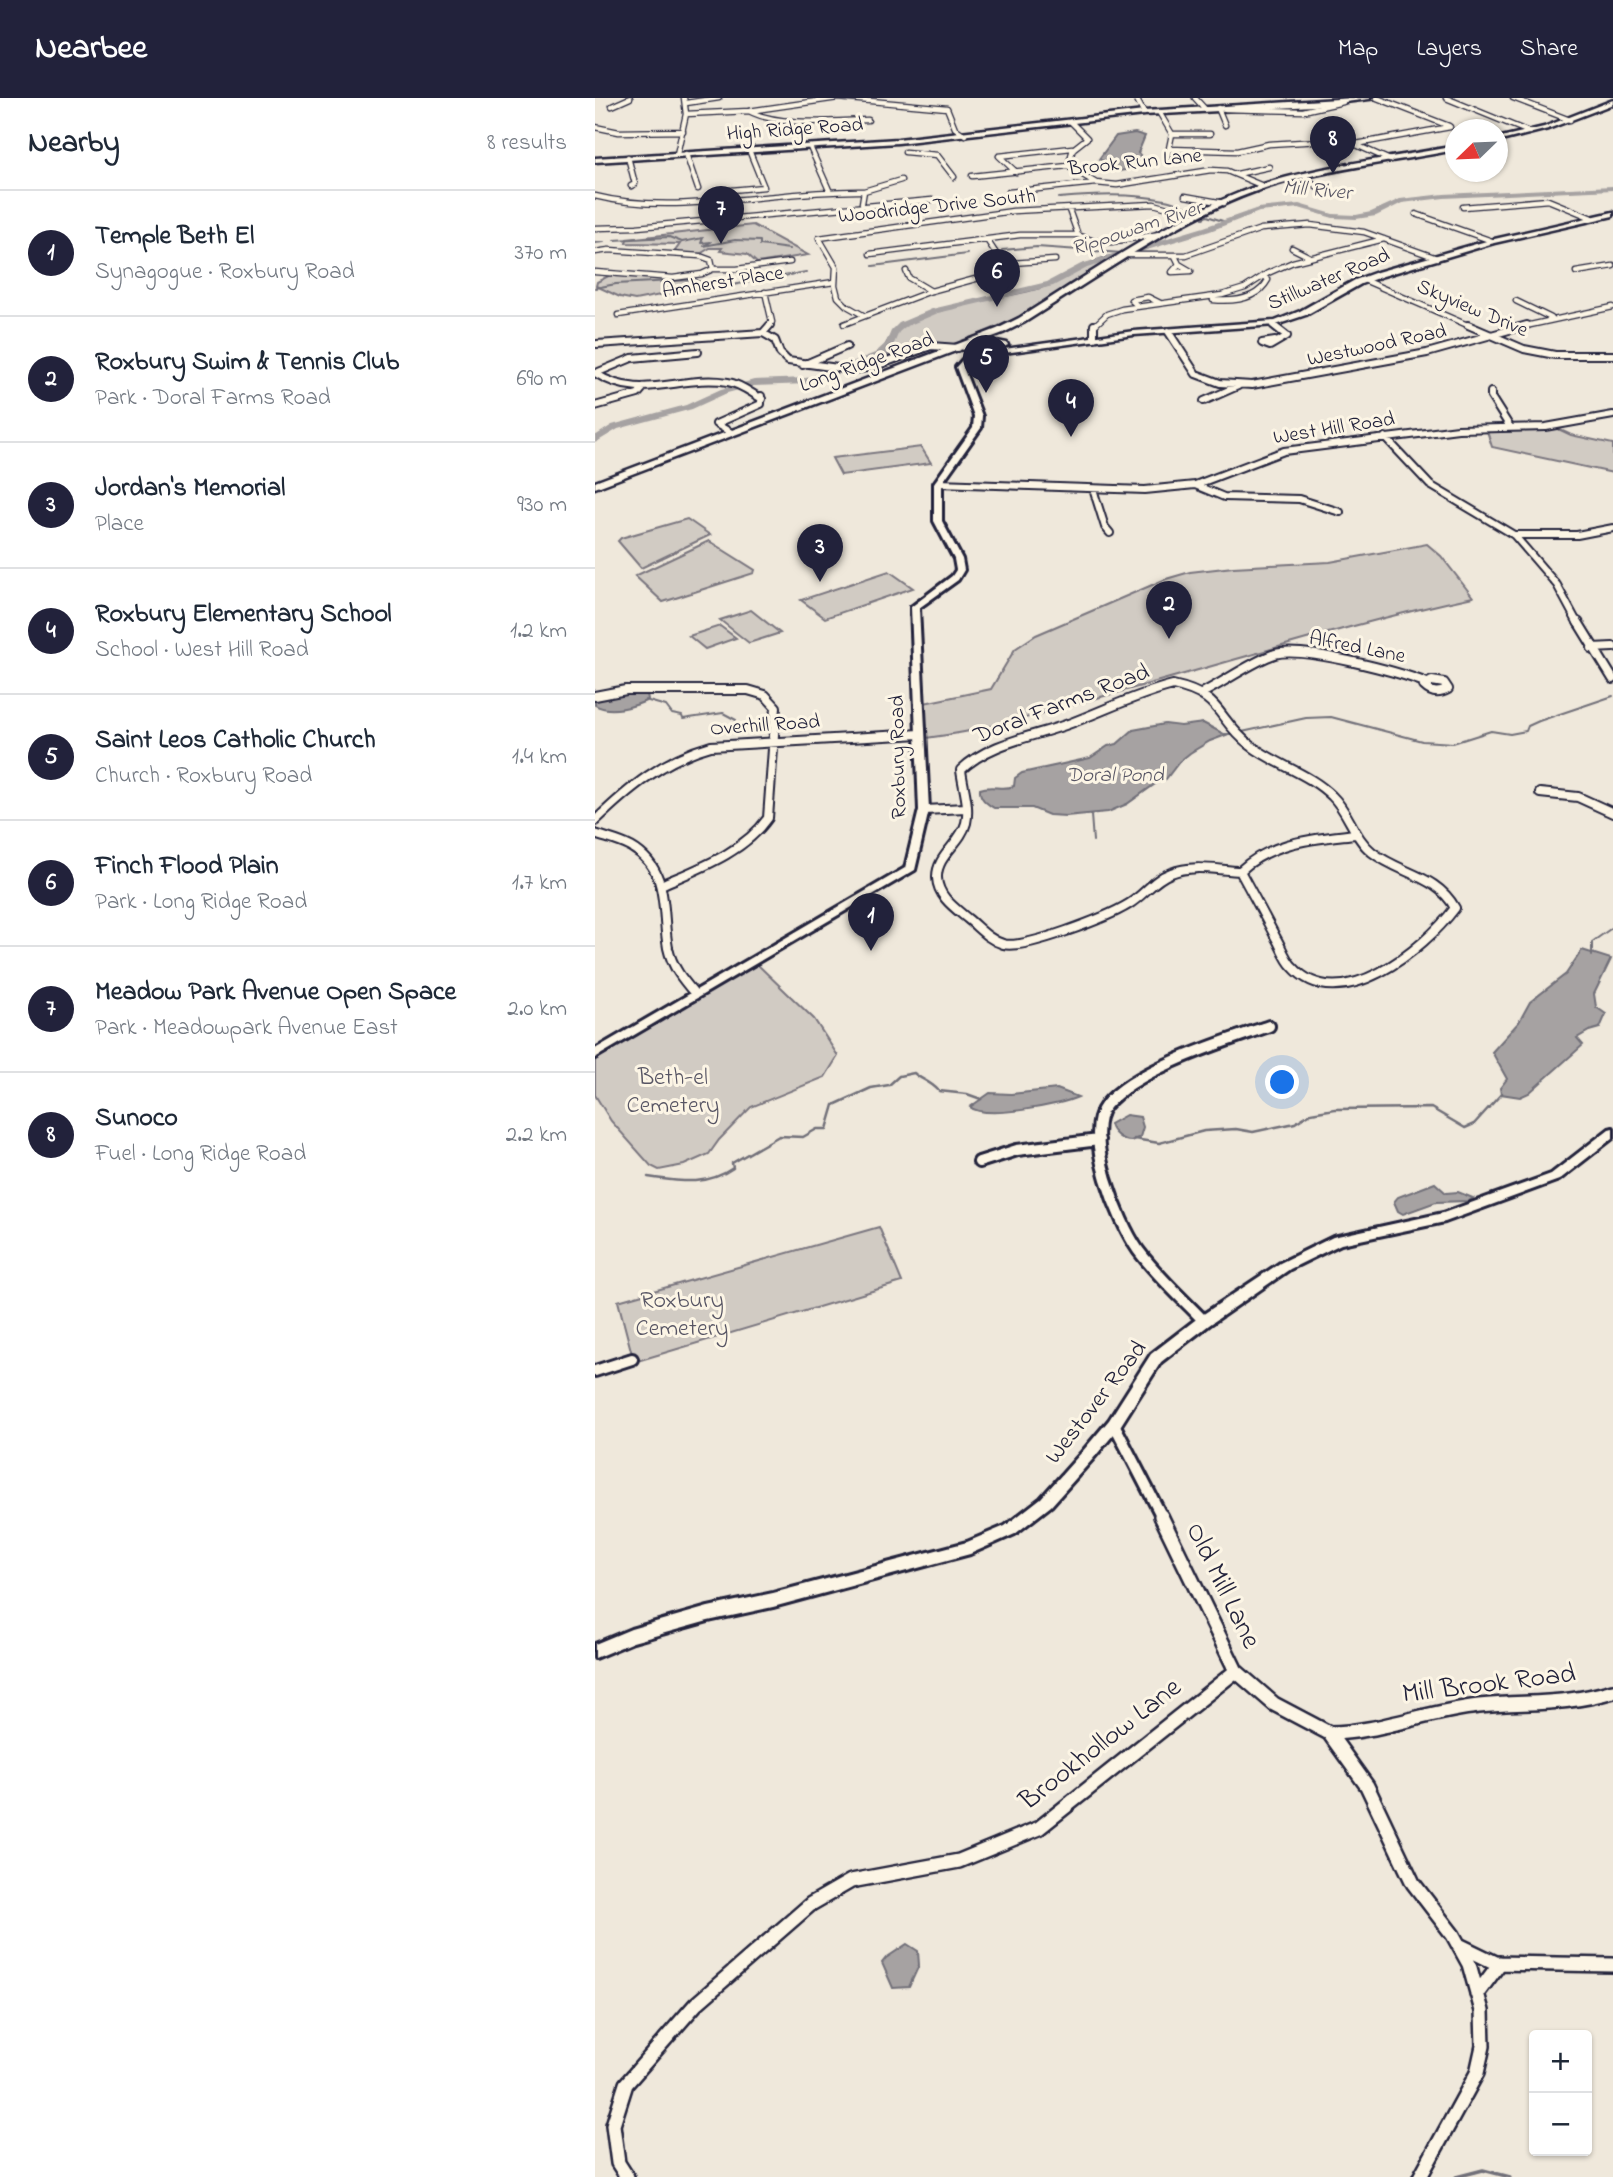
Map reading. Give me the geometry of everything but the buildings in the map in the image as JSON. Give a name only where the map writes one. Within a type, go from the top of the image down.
[{"type":"main road","name":"High Ridge Road","points":[[595,160],[898,141],[1144,113],[1375,98]]},
{"type":"main road","points":[[1508,137],[1570,120],[1613,102]]},
{"type":"main road","name":"Long Ridge Road","points":[[595,485],[980,340],[1023,320],[1160,234],[1263,186],[1445,150]]},
{"type":"main road","name":"Stillwater Road","points":[[978,353],[1094,338],[1272,324],[1303,313],[1364,280],[1492,241],[1613,214]]},
{"type":"main road","points":[[999,331],[998,336],[1003,348]]},
{"type":"main road","name":"Stillwater Road","points":[[980,340],[1003,348]]},
{"type":"main road","points":[[958,348],[978,353]]},
{"type":"street","points":[[612,106],[630,98]]},
{"type":"street","points":[[698,189],[682,154],[685,100],[719,98]]},
{"type":"street","points":[[686,114],[749,111],[839,98],[947,108],[959,132],[965,135]]},
{"type":"street","points":[[902,104],[909,98]]},
{"type":"street","points":[[1136,98],[1144,113]]},
{"type":"street","points":[[1195,98],[1205,109]]},
{"type":"street","points":[[1375,98],[1445,125]]},
{"type":"street","points":[[1446,98],[1529,132]]},
{"type":"street","points":[[1513,98],[1570,120]]},
{"type":"street","points":[[1218,108],[1225,125]]},
{"type":"street","points":[[749,111],[752,115],[774,120],[868,120]]},
{"type":"street","points":[[1159,112],[1173,134],[1167,158]]},
{"type":"street","points":[[1016,172],[999,156],[1072,148],[1087,138],[1071,121]]},
{"type":"street","points":[[595,127],[619,132],[684,131]]},
{"type":"street","points":[[1345,146],[1445,128]]},
{"type":"street","points":[[1173,134],[1210,134]]},
{"type":"street","points":[[898,141],[907,156],[903,158]]},
{"type":"street","points":[[1169,149],[1237,151],[1269,144],[1321,141]]},
{"type":"street","points":[[1353,144],[1390,160]]},
{"type":"street","points":[[810,147],[829,190]]},
{"type":"street","points":[[1068,166],[1068,156],[1072,148]]},
{"type":"street","points":[[723,199],[721,191],[764,187],[749,150]]},
{"type":"street","points":[[905,152],[937,155],[954,177]]},
{"type":"street","points":[[628,158],[635,184],[631,186]]},
{"type":"street","points":[[972,176],[1068,166],[1096,183]]},
{"type":"street","points":[[1236,175],[1269,167]]},
{"type":"street","name":"Brook Run Lane","points":[[1009,192],[1096,183],[1117,185],[1211,170],[1236,175],[1263,186]]},
{"type":"street","points":[[1304,176],[1325,193],[1350,192]]},
{"type":"street","points":[[595,196],[648,205],[829,190],[864,191],[901,180]]},
{"type":"street","points":[[862,203],[864,191]]},
{"type":"street","points":[[1185,196],[1224,203]]},
{"type":"street","points":[[595,228],[840,209],[862,203],[908,205],[932,200]]},
{"type":"street","points":[[1463,207],[1548,200],[1592,218]]},
{"type":"street","name":"Woodridge Drive South","points":[[863,315],[841,302],[834,282],[836,267],[818,240],[824,236],[1001,212],[1154,204],[1196,216]]},
{"type":"street","points":[[1069,210],[1078,235]]},
{"type":"street","points":[[1416,214],[1492,241]]},
{"type":"street","points":[[1130,254],[1175,256],[1207,249],[1249,232],[1282,226],[1346,228],[1437,258]]},
{"type":"street","points":[[609,229],[609,250]]},
{"type":"street","points":[[870,254],[1020,235],[1078,235],[1094,241],[1111,242],[1160,234]]},
{"type":"street","points":[[1208,299],[1245,288],[1263,276],[1310,257],[1384,239]]},
{"type":"street","points":[[987,240],[999,254],[999,264]]},
{"type":"street","points":[[1292,248],[1310,257]]},
{"type":"street","points":[[595,252],[609,250],[700,256],[711,260],[713,269]]},
{"type":"street","points":[[1175,256],[1179,264]]},
{"type":"street","points":[[843,324],[930,291],[979,278],[999,264],[1055,260]]},
{"type":"street","points":[[595,272],[673,278],[702,274],[713,269],[737,269],[790,262]]},
{"type":"street","points":[[1576,272],[1613,266]]},
{"type":"street","points":[[906,271],[909,278],[930,291]]},
{"type":"street","points":[[1094,338],[1093,326],[1114,312],[1160,303],[1243,299],[1266,286],[1268,280],[1263,276]]},
{"type":"street","name":"Skyview Drive","points":[[1364,280],[1517,347],[1547,354],[1613,355]]},
{"type":"street","name":"Amherst Place","points":[[618,315],[834,282]]},
{"type":"street","points":[[763,333],[772,322],[765,292]]},
{"type":"street","points":[[1516,301],[1551,318]]},
{"type":"street","points":[[698,303],[703,310]]},
{"type":"street","name":"Westwood Road","points":[[1168,331],[1196,374],[1207,380],[1238,386],[1277,382],[1427,353],[1551,318],[1613,307]]},
{"type":"street","points":[[1272,324],[1287,336],[1275,341]]},
{"type":"street","points":[[597,344],[763,333],[775,340],[780,353],[788,360],[802,365],[852,370],[873,367],[931,346],[958,348]]},
{"type":"street","points":[[802,365],[847,346]]},
{"type":"street","points":[[698,352],[639,357],[606,366],[595,373],[610,383],[644,387],[718,381],[733,383],[747,391],[755,392],[762,399],[759,406],[716,424],[730,432]]},
{"type":"street","points":[[938,484],[977,428],[978,416],[959,367],[966,359],[978,353]]},
{"type":"street","points":[[1204,401],[1224,395],[1238,386]]},
{"type":"street","points":[[595,406],[638,394],[644,387]]},
{"type":"street","points":[[1491,392],[1491,397],[1510,427]]},
{"type":"street","name":"West Hill Road","points":[[938,484],[1093,489],[1195,485],[1283,451],[1458,429],[1546,427],[1613,415]]},
{"type":"street","points":[[1385,437],[1430,485],[1514,535],[1557,585],[1592,648],[1613,679]]},
{"type":"street","name":"Roxbury Road","points":[[595,1054],[910,870],[924,810],[915,607],[955,578],[961,565],[938,521],[938,484]]},
{"type":"street","points":[[1195,485],[1224,497],[1243,500],[1299,499],[1340,512]]},
{"type":"street","points":[[1093,489],[1105,527],[1110,533]]},
{"type":"street","points":[[1514,535],[1577,535],[1613,528]]},
{"type":"street","points":[[1592,648],[1613,647]]},
{"type":"street","name":"Alfred Lane","points":[[1204,692],[1276,654],[1317,654],[1402,673],[1427,683]]},
{"type":"street","name":"Doral Farms Road","points":[[1204,692],[1173,685],[1134,694],[1062,727],[998,748],[968,762],[961,771],[967,808],[966,824],[960,836],[942,856],[937,871],[939,890],[994,941],[1010,946],[1031,942],[1122,908],[1171,873],[1201,868],[1240,871]]},
{"type":"street","points":[[595,695],[626,690],[763,693],[771,698],[776,707],[775,743],[765,825],[737,846],[663,884]]},
{"type":"street","points":[[1204,692],[1213,699],[1221,715],[1241,737],[1273,760],[1319,785],[1340,805],[1355,834],[1376,856],[1445,891],[1455,908],[1438,932],[1412,954],[1356,982],[1343,985],[1324,984],[1297,972],[1275,938],[1240,871],[1255,856],[1286,845],[1304,840],[1355,834]]},
{"type":"street","name":"Overhill Road","points":[[595,821],[617,800],[672,760],[693,750],[711,746],[920,734]]},
{"type":"street","points":[[1540,793],[1552,792],[1575,797],[1613,813]]},
{"type":"street","points":[[924,810],[967,808]]},
{"type":"street","points":[[595,834],[641,852],[655,867],[663,884],[668,953],[682,982],[695,994]]},
{"type":"street","points":[[1204,1321],[1133,1243],[1119,1216],[1101,1159],[1098,1125],[1104,1106],[1139,1079],[1238,1036],[1269,1027]]},
{"type":"street","name":"Westover Road","points":[[595,1651],[631,1636],[695,1618],[970,1548],[1010,1530],[1046,1502],[1114,1424],[1156,1359],[1204,1321],[1310,1252],[1338,1240],[1445,1217],[1555,1177],[1613,1132]]},
{"type":"street","points":[[979,1162],[1017,1150],[1098,1140]]},
{"type":"street","points":[[595,1371],[632,1359]]},
{"type":"street","name":"Old Mill Lane","points":[[1114,1424],[1236,1671],[1273,1704],[1329,1733],[1367,1786],[1413,1883],[1458,1945],[1469,1965],[1482,2011],[1483,2046],[1477,2073],[1420,2177]]},
{"type":"street","name":"Brookhollow Lane","points":[[627,2177],[618,2163],[613,2125],[626,2084],[696,2004],[811,1904],[851,1881],[959,1861],[1039,1828],[1236,1671]]},
{"type":"street","name":"Mill Brook Road","points":[[1329,1733],[1346,1733],[1416,1716],[1490,1705],[1539,1705],[1580,1701],[1613,1691]]},
{"type":"street","points":[[1458,1945],[1500,1963],[1613,1965]]},
{"type":"street","points":[[1477,1994],[1493,1976],[1500,1963]]},
{"type":"green space","points":[[753,225],[808,255],[757,263],[747,254],[720,251],[722,248],[710,248],[695,257],[673,254],[680,244],[626,243],[627,239]]},
{"type":"green space","points":[[1123,254],[1031,312],[913,363],[881,353],[892,334],[924,314],[1031,291],[1049,285],[1102,258]]},
{"type":"green space","points":[[614,273],[675,277],[690,275],[706,286],[635,300],[620,297],[596,286],[597,282]]},
{"type":"green space","points":[[1554,427],[1571,435],[1613,444],[1613,473],[1492,447],[1487,431]]},
{"type":"green space","points":[[921,447],[931,463],[841,475],[832,458]]},
{"type":"green space","points":[[687,519],[710,535],[641,568],[618,541],[621,538]]},
{"type":"green space","points":[[709,541],[755,570],[754,573],[663,602],[635,576]]},
{"type":"green space","points":[[1427,544],[1441,556],[1473,597],[1331,632],[1012,721],[926,738],[924,703],[991,689],[1015,649],[1036,635],[1166,579],[1190,572],[1233,567],[1330,562]]},
{"type":"green space","points":[[889,571],[913,588],[825,618],[801,600]]},
{"type":"green space","points":[[751,610],[780,633],[749,643],[720,620]]},
{"type":"green space","points":[[720,626],[736,638],[705,649],[689,636]]},
{"type":"green space","name":"Beth-el Cemetery","points":[[757,964],[814,1019],[838,1056],[825,1077],[751,1107],[709,1154],[684,1165],[659,1170],[651,1166],[611,1121],[595,1095],[595,1060]]},
{"type":"green space","name":"Roxbury Cemetery","points":[[879,1227],[902,1282],[634,1362],[618,1301]]},
{"type":"water","points":[[1135,133],[1145,136],[1138,153],[1151,166],[1119,171],[1099,159],[1116,136]]},
{"type":"water","points":[[647,693],[648,700],[614,709],[595,705],[595,699]]},
{"type":"water","name":"Doral Pond","points":[[1203,723],[1226,735],[1190,753],[1166,779],[1127,804],[1108,812],[1049,815],[1032,808],[994,808],[981,796],[980,789],[1014,786],[1015,778],[1022,773],[1090,758],[1108,746],[1117,744],[1133,730],[1165,724],[1181,726]]},
{"type":"water","points":[[1582,950],[1611,959],[1594,994],[1596,1007],[1606,1014],[1600,1028],[1577,1038],[1583,1045],[1529,1093],[1520,1097],[1501,1094],[1500,1088],[1507,1079],[1492,1052],[1519,1022],[1530,1002],[1566,974]]},
{"type":"water","points":[[1057,1089],[1078,1097],[1056,1104],[1006,1112],[978,1111],[970,1107],[990,1093],[1011,1094]]},
{"type":"water","points":[[1126,1115],[1140,1117],[1143,1127],[1140,1137],[1131,1141],[1118,1136],[1110,1124]]},
{"type":"water","points":[[1435,1183],[1446,1193],[1458,1192],[1473,1198],[1469,1201],[1436,1202],[1403,1214],[1398,1211],[1394,1202],[1398,1197]]},
{"type":"water","points":[[907,1944],[918,1951],[919,1965],[909,1987],[893,1988],[882,1963]]},
{"type":"waterway","name":"Rippowam River","points":[[595,440],[615,427],[689,407],[724,391],[754,383],[807,381],[834,372],[878,355],[890,344],[895,331],[902,325],[935,311],[1050,284],[1084,266],[1207,229],[1258,210],[1299,206],[1333,216],[1356,217],[1373,214],[1400,201],[1444,196],[1613,188]]},
{"type":"waterway","points":[[1059,198],[1139,196],[1169,201],[1197,211]]},
{"type":"waterway","points":[[1203,218],[1207,216],[1226,222]]},
{"type":"waterway","points":[[614,240],[669,237],[682,242],[703,238],[701,243],[711,242],[704,246],[735,240],[760,241],[760,245],[789,249]]},
{"type":"waterway","points":[[595,243],[604,242]]},
{"type":"waterway","points":[[1002,250],[1037,247],[1122,253]]},
{"type":"waterway","points":[[873,266],[967,254]]},
{"type":"waterway","points":[[595,288],[616,284],[692,280],[710,289],[806,272]]},
{"type":"waterway","points":[[1242,732],[1306,718],[1331,717],[1422,741],[1453,743],[1491,731],[1510,734],[1526,731],[1528,726],[1539,721],[1613,696]]},
{"type":"waterway","points":[[645,700],[666,706],[672,714],[682,716],[683,719],[723,713],[736,720]]},
{"type":"waterway","points":[[1225,734],[1231,734]]},
{"type":"waterway","points":[[1091,815],[1093,841]]},
{"type":"waterway","points":[[1592,956],[1592,942],[1613,927]]},
{"type":"waterway","points":[[648,1177],[692,1181],[723,1174],[733,1168],[732,1163],[779,1136],[803,1137],[817,1129],[827,1129],[834,1105],[871,1088],[889,1085],[899,1076],[914,1073],[939,1091],[967,1094],[981,1099]]},
{"type":"waterway","points":[[1134,1139],[1159,1143],[1204,1131],[1236,1129],[1253,1132],[1295,1123],[1311,1113],[1335,1109],[1431,1108],[1465,1128],[1474,1124],[1502,1093]]},
{"type":"waterway","points":[[1456,2177],[1483,2170],[1510,2177]]},
{"type":"place","name":"Sunoco","points":[[1333,174]]},
{"type":"place","name":"Meadow Park Avenue Open Space","points":[[721,244]]},
{"type":"place","name":"Finch Flood Plain","points":[[997,307]]},
{"type":"place","name":"Saint Leos Catholic Church","points":[[986,393]]},
{"type":"place","name":"Roxbury Elementary School","points":[[1071,437]]},
{"type":"place","name":"Jordan's Memorial","points":[[820,582]]},
{"type":"place","name":"Roxbury Swim & Tennis Club","points":[[1169,639]]},
{"type":"place","name":"Temple Beth El","points":[[871,951]]},
{"type":"water label","name":"Mill River","points":[[1317,191]]}]
